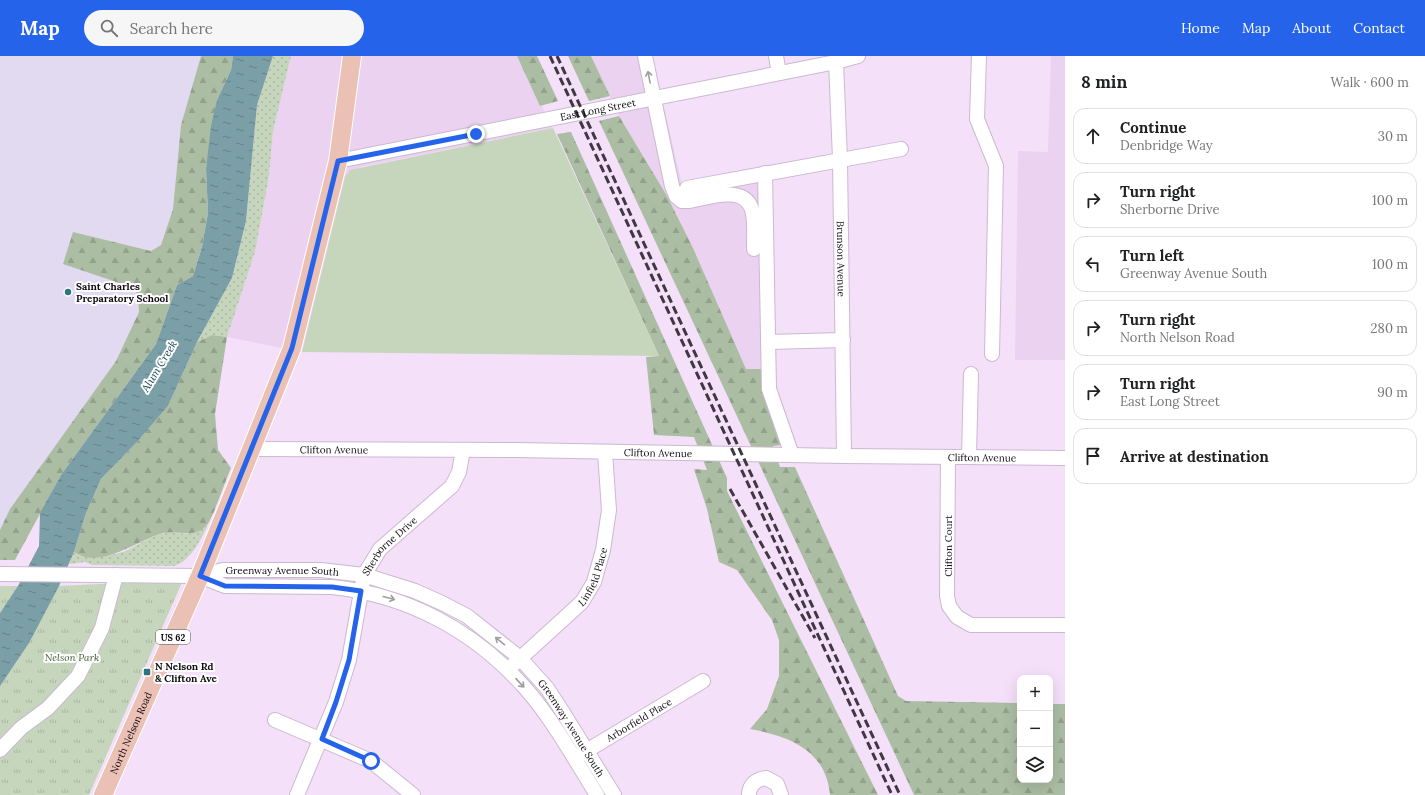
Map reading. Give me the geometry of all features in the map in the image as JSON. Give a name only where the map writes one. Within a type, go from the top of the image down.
[{"type":"main road","name":"North Nelson Road","points":[[103,795],[200,576],[292,348],[338,161],[352,56]]},
{"type":"street","points":[[645,56],[666,164],[676,196],[682,201],[689,201],[732,194],[743,197],[750,205],[758,242],[768,342],[769,389],[792,455]]},
{"type":"street","points":[[776,56],[779,73]]},
{"type":"street","name":"East Long Street","points":[[338,161],[836,62],[858,56]]},
{"type":"street","points":[[979,56],[977,119],[996,166],[992,354]]},
{"type":"street","name":"Brunson Avenue","points":[[836,62],[840,159],[844,456]]},
{"type":"street","points":[[687,188],[901,149]]},
{"type":"street","points":[[758,242],[765,173]]},
{"type":"street","points":[[768,342],[843,340]]},
{"type":"street","points":[[969,457],[971,374]]},
{"type":"street","name":"Clifton Avenue","points":[[250,449],[463,450],[1065,458]]},
{"type":"street","name":"Sherborne Drive","points":[[297,795],[322,739],[336,702],[349,660],[364,575],[380,549],[452,486],[459,472],[463,450]]},
{"type":"street","name":"Linfield Place","points":[[509,670],[520,658],[582,602],[594,582],[603,550],[609,510],[605,452]]},
{"type":"street","name":"Clifton Court","points":[[948,457],[947,596],[949,606],[957,617],[971,625],[1065,625]]},
{"type":"street","name":"Greenway Avenue South","points":[[200,576],[223,570],[321,570],[364,575],[415,590],[442,603],[472,620],[520,658],[546,688],[562,711],[614,795]]},
{"type":"street","points":[[0,574],[200,576]]},
{"type":"street","points":[[0,750],[21,728],[48,708],[78,676],[102,628],[116,575]]},
{"type":"street","name":"Greenway Avenue South","points":[[200,576],[225,586],[332,587],[361,591],[393,599],[436,616],[478,644],[509,670],[541,708],[598,795]]},
{"type":"street","name":"Arborfield Place","points":[[574,758],[703,681]]},
{"type":"street","points":[[275,720],[371,761],[413,795]]},
{"type":"street","points":[[750,795],[751,787],[755,782],[766,778],[777,784],[781,795]]},
{"type":"shaded area","name":"Saint Charles Preparatory School","points":[[0,56],[201,56],[181,125],[173,209],[161,245],[151,251],[73,232],[64,264],[135,288],[138,296],[139,312],[116,361],[10,509],[0,530]]},
{"type":"shaded area","points":[[291,56],[517,56],[553,128],[361,167],[345,177],[302,352],[227,337],[255,252],[269,176],[273,131]]},
{"type":"shaded area","points":[[591,56],[648,56],[655,90],[665,111],[682,185],[764,175],[768,369],[746,369],[693,248],[667,196],[619,116]]},
{"type":"shaded area","points":[[1051,56],[1065,56],[1065,360],[1015,360],[1018,151],[1048,152]]},
{"type":"green space","points":[[201,56],[233,56],[231,70],[217,100],[206,169],[208,213],[202,247],[193,276],[177,285],[156,344],[61,475],[15,560],[0,560],[0,530],[10,509],[116,361],[139,312],[138,296],[134,288],[63,264],[73,232],[151,251],[161,245],[173,209],[181,125]]},
{"type":"green space","points":[[273,56],[291,56],[273,131],[269,176],[255,252],[227,337],[212,335],[197,342],[232,278],[246,221],[257,105]]},
{"type":"green space","points":[[517,56],[537,56],[558,101],[540,106]]},
{"type":"green space","points":[[568,56],[591,56],[610,96],[589,101]]},
{"type":"green space","points":[[619,116],[667,196],[693,248],[746,369],[768,369],[782,445],[773,446],[780,467],[795,467],[898,696],[906,701],[1017,703],[1017,783],[1053,783],[1053,704],[1065,704],[1065,795],[914,795],[599,121]]},
{"type":"green space","points":[[553,128],[659,356],[302,352],[345,177],[350,170]]},
{"type":"green space","points":[[571,132],[727,478],[727,491],[878,795],[830,795],[827,780],[821,767],[813,756],[791,741],[750,729],[767,709],[779,676],[779,640],[772,620],[737,570],[719,562],[707,509],[694,469],[707,470],[694,437],[654,435],[646,357],[659,356],[557,134]]},
{"type":"green space","points":[[212,335],[227,337],[215,414],[218,450],[231,468],[210,521],[202,529],[196,532],[160,534],[106,556],[95,558],[84,557],[74,552],[86,513],[101,479],[137,442],[168,406],[197,342]]},
{"type":"green space","points":[[208,525],[195,549],[186,559],[174,566],[92,565],[85,562],[69,564],[74,552],[80,556],[107,555],[123,552],[156,535],[168,533],[189,534],[201,530]]},
{"type":"green space","name":"Nelson Park","points":[[183,580],[89,795],[0,795],[0,645],[17,588],[0,613],[0,586],[59,586]]},
{"type":"water","name":"Alum Creek","points":[[233,56],[273,56],[257,105],[246,221],[232,278],[197,342],[168,406],[137,442],[101,479],[86,513],[74,552],[59,586],[29,643],[0,686],[0,613],[18,586],[39,546],[40,513],[61,475],[156,344],[177,285],[193,276],[202,247],[208,213],[206,169],[211,126],[217,100],[231,70]]},
{"type":"railway","points":[[550,56],[892,795]]},
{"type":"railway","points":[[557,56],[900,795]]},
{"type":"railway","points":[[730,489],[815,638]]},
{"type":"place","name":"Saint Charles Preparatory School","points":[[68,292]]},
{"type":"place","name":"N Nelson Rd & Clifton Ave","points":[[147,672]]},
{"type":"route","points":[[371,761],[322,739],[336,702],[349,660],[361,591],[332,587],[225,586],[200,576],[292,348],[338,161],[476,134]]}]
